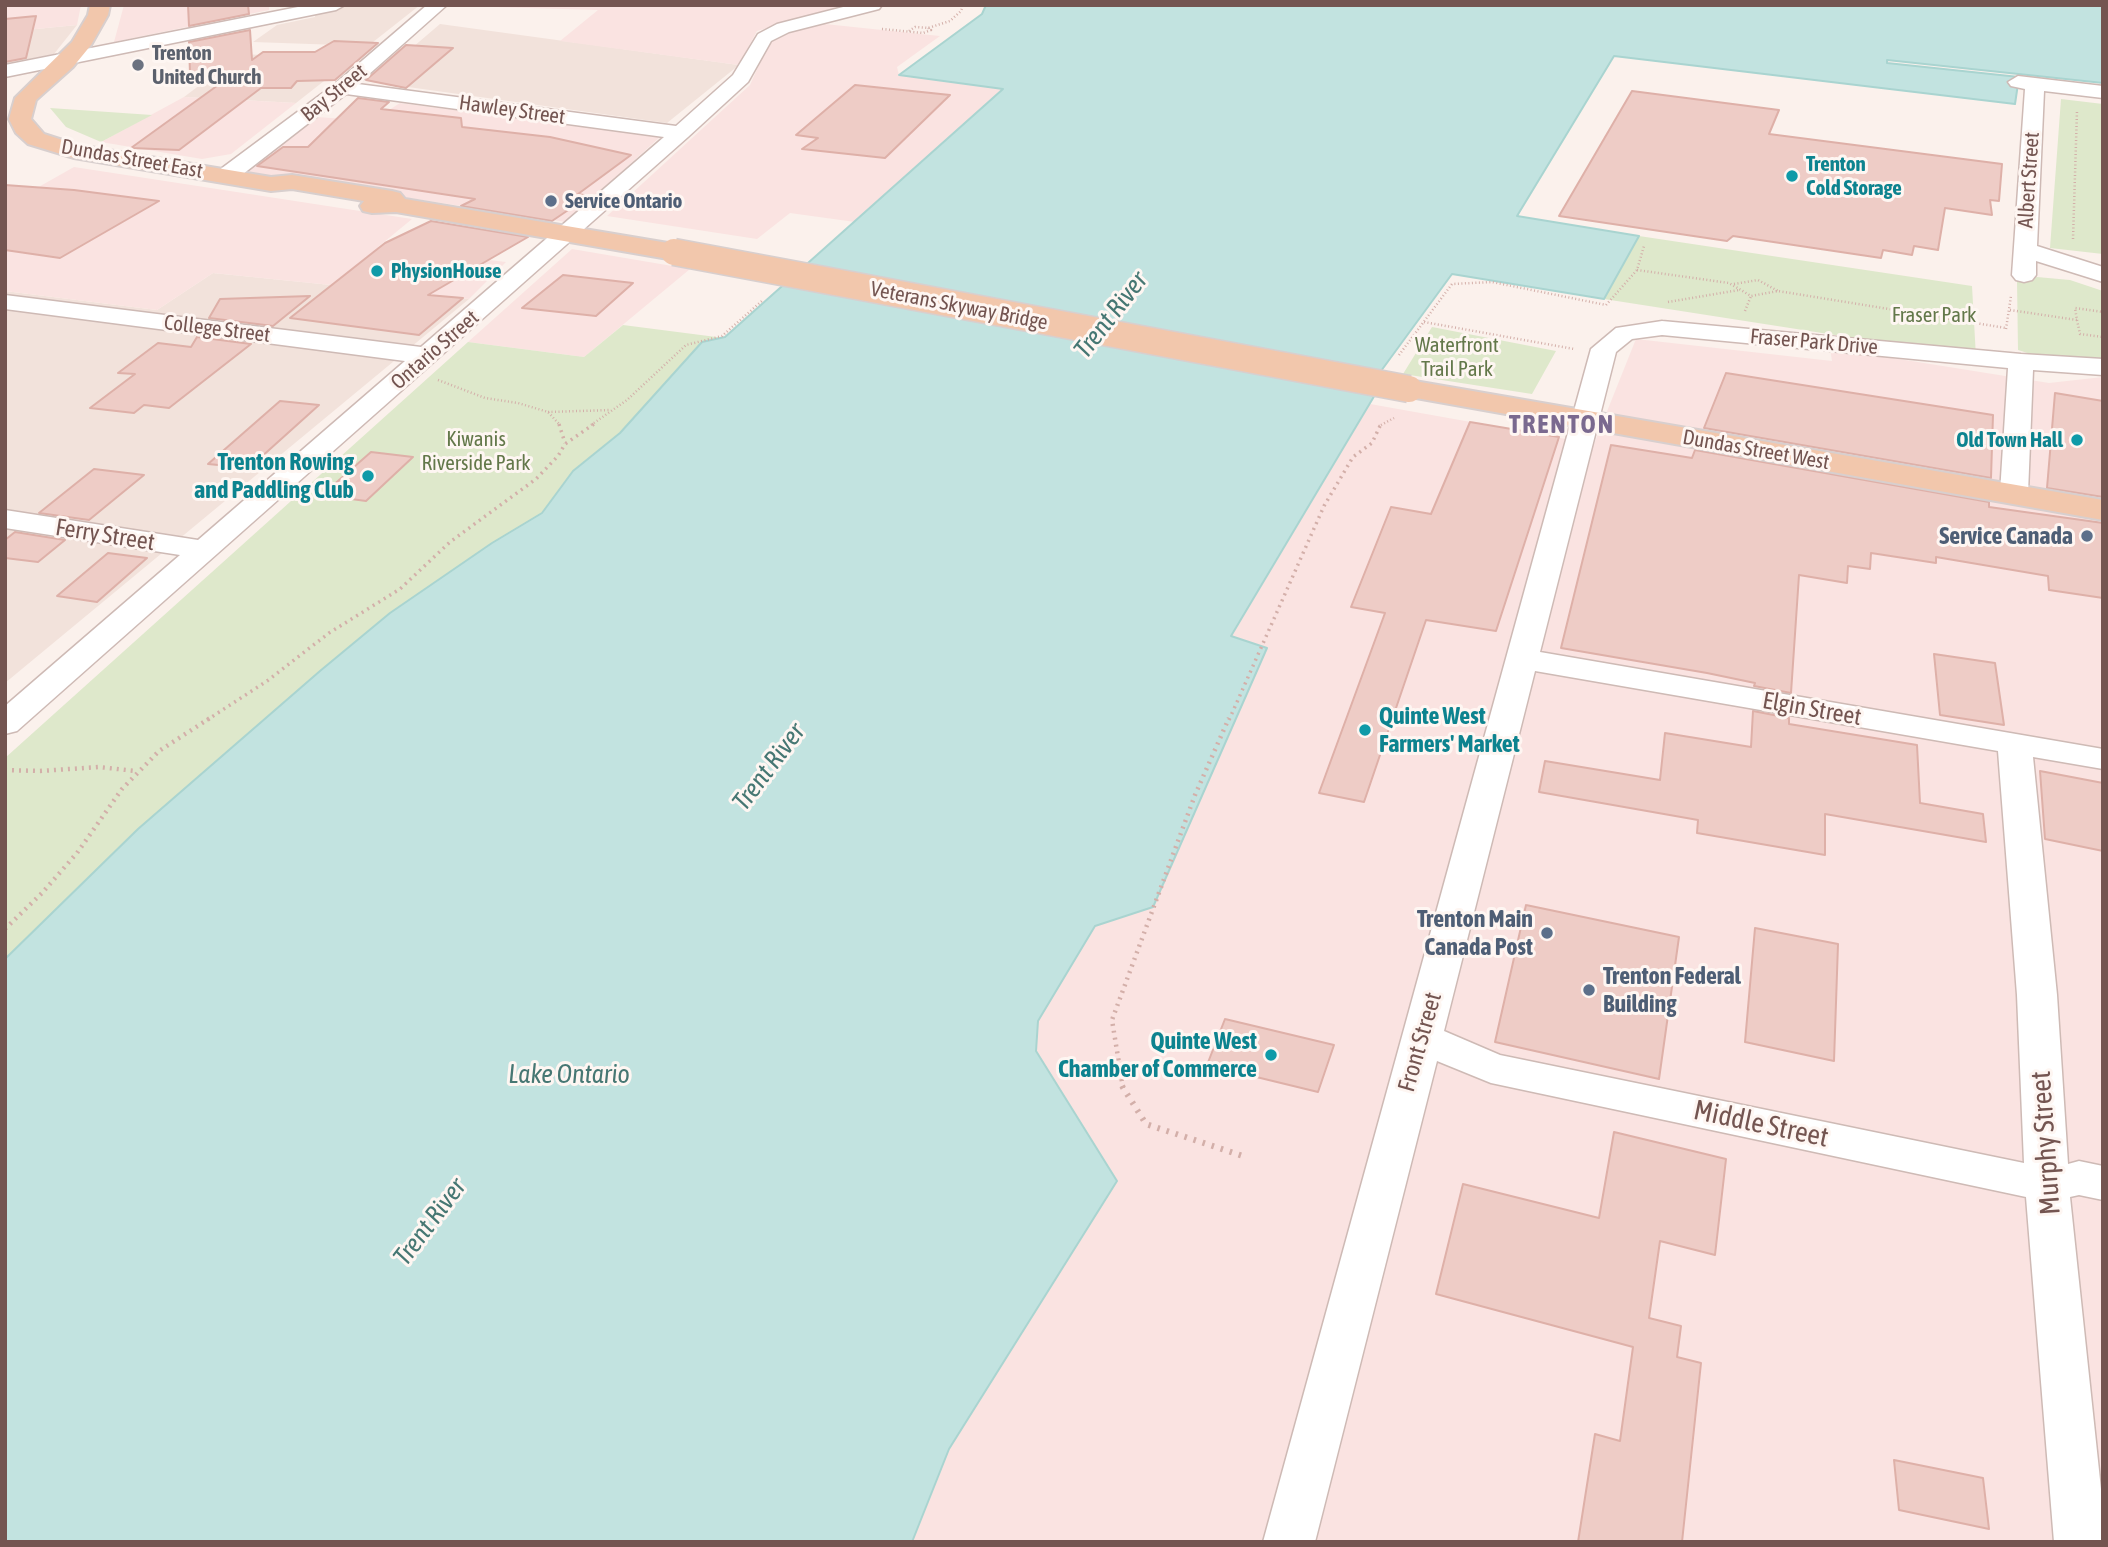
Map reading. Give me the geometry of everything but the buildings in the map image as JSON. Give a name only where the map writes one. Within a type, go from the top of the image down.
[{"type":"main road","points":[[13,137],[26,98],[70,58],[95,21],[100,5]]},
{"type":"main road","name":"Dundas Street East","points":[[13,137],[271,184],[276,190],[377,207],[396,205],[674,252]]},
{"type":"main road","name":"Veterans Skyway Bridge","points":[[674,252],[1409,389]]},
{"type":"main road","name":"Dundas Street West","points":[[1409,389],[2103,510]]},
{"type":"street","points":[[5,71],[300,9],[336,5]]},
{"type":"street","name":"Bay Street","points":[[226,176],[342,88],[438,5]]},
{"type":"street","name":"Ontario Street","points":[[5,724],[569,234],[681,133],[741,78],[764,38],[773,32],[873,5]]},
{"type":"street","name":"Albert Street","points":[[2024,275],[2027,83],[2077,89]]},
{"type":"street","name":"Hawley Street","points":[[342,88],[681,133]]},
{"type":"street","points":[[2077,89],[2103,92]]},
{"type":"street","points":[[2025,250],[2103,275]]},
{"type":"street","name":"College Street","points":[[5,302],[428,356]]},
{"type":"street","name":"Fraser Park Drive","points":[[1602,354],[1604,349],[1625,333],[1662,328],[2021,362],[2103,367]]},
{"type":"street","points":[[1583,421],[1602,354]]},
{"type":"street","points":[[2014,493],[2021,362]]},
{"type":"street","name":"Front Street","points":[[1296,1540],[1404,1100],[1423,1038],[1583,421]]},
{"type":"street","name":"Ferry Street","points":[[5,519],[205,550]]},
{"type":"street","name":"Elgin Street","points":[[1522,659],[2103,759]]},
{"type":"street","name":"Murphy Street","points":[[2015,744],[2037,995],[2047,1185],[2080,1542]]},
{"type":"street","name":"Middle Street","points":[[1423,1038],[1491,1068],[2047,1185],[2079,1178],[2103,1183]]},
{"type":"path","points":[[928,28],[931,30],[923,33],[909,31],[915,27],[928,28],[950,21],[961,11],[963,5]]},
{"type":"path","points":[[2058,261],[2073,253],[2077,89]]},
{"type":"path","points":[[1611,302],[1637,270],[1644,246]]},
{"type":"path","points":[[1637,270],[1732,285],[1758,280],[1779,291],[2006,328]]},
{"type":"path","points":[[1732,285],[1751,296],[1779,291]]},
{"type":"path","points":[[1663,302],[1741,290]]},
{"type":"path","points":[[5,929],[42,893],[77,853],[137,772],[159,751],[267,681],[329,633],[400,589],[450,542],[536,479],[558,456],[565,444],[651,380],[679,351],[696,341],[722,336],[766,297]]},
{"type":"path","points":[[2103,312],[2076,308],[2080,334],[2103,337]]},
{"type":"path","points":[[2010,310],[2077,320]]},
{"type":"path","points":[[1424,322],[1602,354]]},
{"type":"path","points":[[407,375],[438,380],[485,398],[518,403],[548,412],[612,410]]},
{"type":"path","points":[[548,412],[561,426],[565,444]]},
{"type":"path","points":[[1243,1156],[1146,1124],[1123,1090],[1112,1020],[1195,794],[1274,621]]},
{"type":"path","points":[[5,770],[40,771],[99,767],[137,772]]},
{"type":"shaded area","points":[[5,5],[81,5],[77,25],[5,32]]},
{"type":"shaded area","points":[[124,5],[269,5],[269,10],[114,42]]},
{"type":"shaded area","points":[[315,5],[420,5],[368,46],[253,42],[277,25],[315,17]]},
{"type":"shaded area","points":[[844,5],[757,31],[739,65],[560,41],[598,10],[458,6]]},
{"type":"shaded area","points":[[815,23],[940,36],[897,67],[899,75],[1004,88],[855,222],[790,213],[757,239],[607,216],[750,85],[770,40]]},
{"type":"shaded area","points":[[440,24],[739,65],[667,123],[372,82]]},
{"type":"shaded area","points":[[77,25],[54,54],[5,64],[5,32]]},
{"type":"shaded area","points":[[241,54],[352,59],[296,103],[184,97]]},
{"type":"shaded area","points":[[184,97],[296,103],[231,154],[202,159],[101,142]]},
{"type":"shaded area","points":[[400,103],[660,137],[566,222],[245,173],[317,117],[372,121]]},
{"type":"shaded area","points":[[74,167],[412,219],[378,247],[506,262],[469,299],[213,273],[157,310],[5,291],[5,206]]},
{"type":"shaded area","points":[[572,249],[690,269],[584,357],[468,342]]},
{"type":"shaded area","points":[[213,273],[469,299],[5,683],[5,291],[157,310]]},
{"type":"shaded area","points":[[1636,339],[1832,361],[1830,348],[2049,383],[2103,377],[2103,1542],[912,1542],[949,1449],[1117,1181],[1036,1051],[1038,1021],[1095,926],[1153,907],[1267,648],[1231,637],[1370,404],[1594,444]]},
{"type":"green space","points":[[2061,99],[2103,104],[2103,254],[2050,248]]},
{"type":"green space","points":[[50,108],[152,115],[101,142],[66,127]]},
{"type":"green space","name":"Fraser Park","points":[[1639,236],[1972,286],[1976,357],[1604,299]]},
{"type":"green space","points":[[2037,277],[2070,280],[2103,291],[2103,358],[2034,355],[2018,350],[2017,281]]},
{"type":"green space","name":"Kiwanis Riverside Park","points":[[623,325],[724,338],[702,342],[620,433],[573,471],[542,513],[492,543],[448,575],[138,829],[5,959],[5,758],[468,342],[584,357]]},
{"type":"green space","name":"Waterfront Trail Park","points":[[1432,327],[1556,351],[1532,394],[1403,374]]},
{"type":"water","name":"Lake Ontario","points":[[986,5],[2103,5],[2103,83],[1887,60],[1887,63],[2019,77],[2015,104],[1614,56],[1517,216],[1639,236],[1604,299],[1452,274],[1381,371],[1388,373],[1231,636],[1267,648],[1153,907],[1095,926],[1038,1021],[1036,1051],[1117,1181],[949,1449],[912,1542],[5,1542],[5,959],[138,829],[320,671],[390,613],[492,543],[542,513],[573,471],[620,433],[702,342],[725,337],[1003,89],[899,75],[982,14]]},
{"type":"place","name":"Trenton United Church","points":[[138,65]]},
{"type":"place","name":"Trenton Cold Storage","points":[[1792,176]]},
{"type":"place","name":"Service Ontario","points":[[551,201]]},
{"type":"place","name":"PhysionHouse","points":[[377,271]]},
{"type":"place","name":"Old Town Hall","points":[[2077,440]]},
{"type":"place","name":"Trenton Rowing and Paddling Club","points":[[368,476]]},
{"type":"place","name":"Service Canada","points":[[2087,536]]},
{"type":"place","name":"Quinte West Farmers' Market","points":[[1365,730]]},
{"type":"place","name":"Trenton Main Canada Post","points":[[1547,933]]},
{"type":"place","name":"Trenton Federal Building","points":[[1589,990]]},
{"type":"place","name":"Quinte West Chamber of Commerce","points":[[1271,1055]]},
{"type":"district","name":"TRENTON","points":[[1562,425]]},
{"type":"water label","name":"Trent River","points":[[1111,315]]},
{"type":"water label","name":"Trent River","points":[[769,767]]},
{"type":"water label","name":"Trent River","points":[[430,1222]]}]
